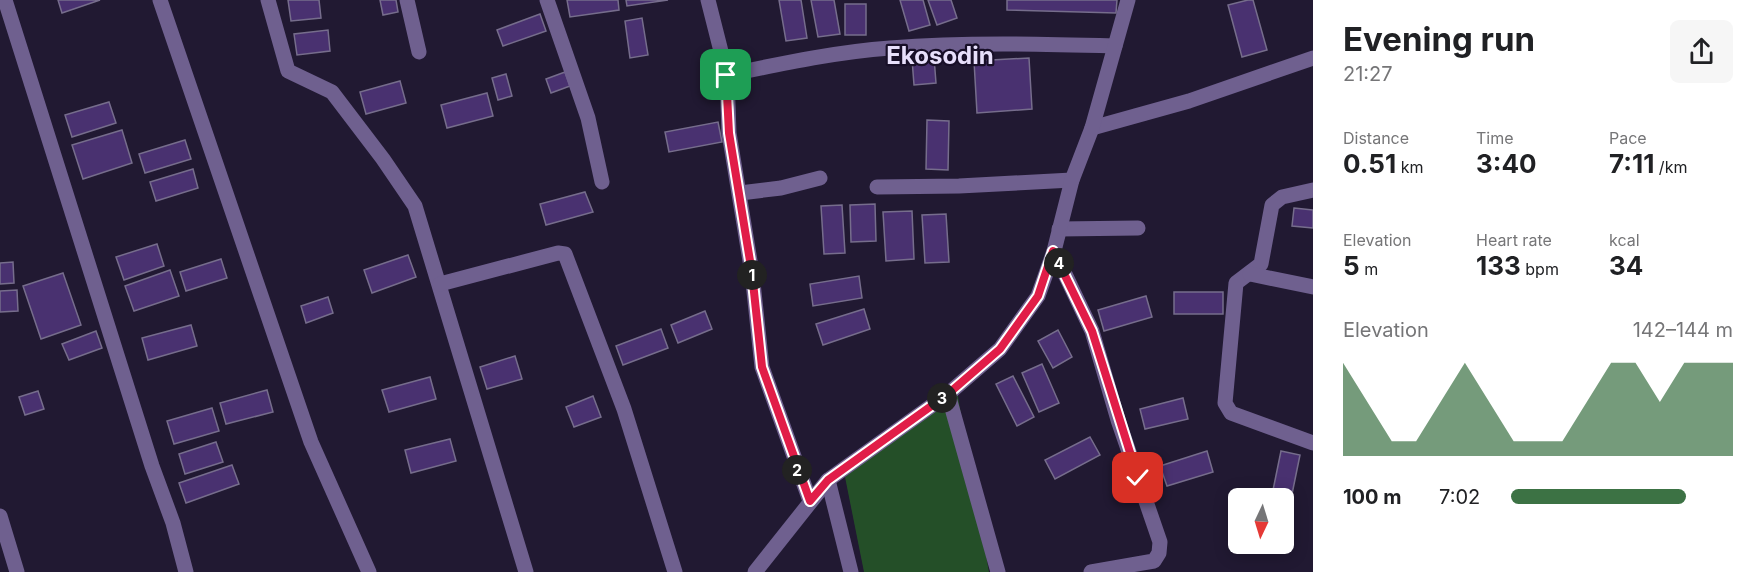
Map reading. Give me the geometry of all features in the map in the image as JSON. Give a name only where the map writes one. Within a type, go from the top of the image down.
[{"type":"street","points":[[5,0],[152,466],[173,523],[186,572]]},
{"type":"street","points":[[160,0],[311,442],[369,572]]},
{"type":"street","points":[[268,0],[288,70],[332,92],[415,206],[526,572]]},
{"type":"street","points":[[407,0],[419,52]]},
{"type":"street","points":[[547,0],[588,118],[602,182]]},
{"type":"street","points":[[708,0],[726,75],[729,133],[752,273],[762,367],[810,501]]},
{"type":"street","points":[[755,572],[828,480],[948,394],[1000,349],[1038,296],[1072,180],[1092,128],[1128,0]]},
{"type":"street","points":[[726,75],[781,64],[889,48],[996,44],[1115,45]]},
{"type":"street","points":[[1092,128],[1189,100],[1313,58]]},
{"type":"street","points":[[740,193],[781,188],[820,178]]},
{"type":"street","points":[[877,187],[959,186],[1072,180]]},
{"type":"street","points":[[1313,190],[1282,196],[1272,205],[1262,264],[1250,274],[1240,277],[1236,284],[1226,408],[1231,413],[1313,443]]},
{"type":"street","points":[[1059,229],[1138,228]]},
{"type":"street","points":[[1053,251],[1092,331],[1118,420],[1160,542],[1159,553],[1154,561],[1091,572]]},
{"type":"street","points":[[440,284],[558,253],[565,254],[624,409],[675,572]]},
{"type":"street","points":[[1250,274],[1313,287]]},
{"type":"street","points":[[948,394],[998,572]]},
{"type":"street","points":[[828,480],[851,572]]},
{"type":"street","points":[[0,516],[17,572]]},
{"type":"green space","points":[[956,386],[989,572],[864,572],[845,477]]},
{"type":"building","points":[[58,0],[100,0],[62,13]]},
{"type":"building","points":[[288,0],[319,0],[321,18],[291,21]]},
{"type":"building","points":[[380,0],[396,0],[398,12],[383,15]]},
{"type":"building","points":[[567,0],[618,0],[619,10],[570,17]]},
{"type":"building","points":[[626,0],[668,0],[627,6]]},
{"type":"building","points":[[779,0],[801,0],[807,38],[786,41]]},
{"type":"building","points":[[811,0],[834,0],[840,34],[818,37]]},
{"type":"building","points":[[900,0],[923,0],[930,25],[909,31]]},
{"type":"building","points":[[928,0],[951,0],[957,18],[937,25]]},
{"type":"building","points":[[1007,0],[1117,0],[1116,13],[1007,10]]},
{"type":"building","points":[[1253,0],[1267,50],[1242,57],[1228,5]]},
{"type":"building","points":[[845,4],[866,4],[866,35],[845,35]]},
{"type":"building","points":[[540,14],[546,31],[503,46],[497,30]]},
{"type":"building","points":[[642,18],[648,55],[630,58],[625,21]]},
{"type":"building","points":[[328,30],[330,51],[297,55],[294,34]]},
{"type":"building","points":[[934,57],[936,83],[914,85],[912,59]]},
{"type":"building","points":[[1029,58],[1032,109],[977,113],[974,61]]},
{"type":"building","points":[[565,72],[570,86],[551,93],[546,79]]},
{"type":"building","points":[[506,74],[512,96],[498,100],[492,78]]},
{"type":"building","points":[[400,81],[406,103],[366,114],[360,92]]},
{"type":"building","points":[[487,93],[493,116],[447,128],[441,105]]},
{"type":"building","points":[[109,102],[116,123],[72,137],[65,115]]},
{"type":"building","points":[[927,120],[949,121],[948,170],[926,169]]},
{"type":"building","points":[[718,122],[722,142],[669,152],[665,132]]},
{"type":"building","points":[[122,130],[132,163],[83,179],[72,145]]},
{"type":"building","points":[[185,140],[191,159],[145,173],[139,154]]},
{"type":"building","points":[[193,169],[198,188],[156,201],[150,182]]},
{"type":"building","points":[[585,192],[593,212],[546,225],[540,204]]},
{"type":"building","points":[[875,204],[876,241],[851,242],[850,205]]},
{"type":"building","points":[[842,205],[845,253],[824,254],[821,206]]},
{"type":"building","points":[[1294,208],[1313,210],[1313,228],[1292,226]]},
{"type":"building","points":[[912,211],[914,259],[886,261],[883,212]]},
{"type":"building","points":[[946,214],[949,262],[925,263],[922,215]]},
{"type":"building","points":[[157,244],[164,266],[124,280],[116,257]]},
{"type":"building","points":[[408,255],[416,277],[372,293],[364,270]]},
{"type":"building","points":[[221,259],[227,278],[186,291],[180,272]]},
{"type":"building","points":[[13,262],[14,283],[0,284],[0,263]]},
{"type":"building","points":[[170,270],[179,296],[134,311],[125,286]]},
{"type":"building","points":[[63,273],[81,325],[41,339],[23,286]]},
{"type":"building","points":[[859,276],[862,298],[813,306],[810,284]]},
{"type":"building","points":[[17,290],[18,311],[0,312],[0,291]]},
{"type":"building","points":[[1174,292],[1223,292],[1223,314],[1174,314]]},
{"type":"building","points":[[1146,296],[1152,317],[1104,331],[1098,310]]},
{"type":"building","points":[[328,297],[333,313],[306,323],[301,306]]},
{"type":"building","points":[[864,309],[870,329],[823,345],[816,324]]},
{"type":"building","points":[[705,311],[712,329],[678,343],[671,325]]},
{"type":"building","points":[[191,325],[197,346],[148,360],[142,338]]},
{"type":"building","points":[[661,329],[668,348],[623,365],[616,346]]},
{"type":"building","points":[[1058,330],[1072,357],[1053,368],[1038,341]]},
{"type":"building","points":[[96,331],[102,348],[69,360],[62,344]]},
{"type":"building","points":[[515,356],[522,379],[487,389],[480,367]]},
{"type":"building","points":[[1042,364],[1059,403],[1039,412],[1022,373]]},
{"type":"building","points":[[1013,376],[1034,417],[1017,426],[996,384]]},
{"type":"building","points":[[430,377],[436,399],[389,412],[382,390]]},
{"type":"building","points":[[267,390],[273,412],[226,424],[220,403]]},
{"type":"building","points":[[38,391],[44,409],[25,415],[19,397]]},
{"type":"building","points":[[593,396],[601,417],[574,427],[566,407]]},
{"type":"building","points":[[1183,398],[1188,419],[1145,429],[1140,409]]},
{"type":"building","points":[[212,408],[219,431],[174,444],[167,421]]},
{"type":"building","points":[[1090,437],[1100,455],[1055,479],[1045,460]]},
{"type":"building","points":[[450,439],[456,461],[411,473],[405,450]]},
{"type":"building","points":[[216,442],[223,462],[185,474],[179,454]]},
{"type":"building","points":[[1207,451],[1213,472],[1167,486],[1160,466]]},
{"type":"building","points":[[1281,451],[1300,455],[1293,488],[1273,488]]},
{"type":"building","points":[[232,465],[239,484],[186,503],[179,483]]},
{"type":"district","name":"Ekosodin","points":[[940,55]]},
{"type":"route","points":[[726,75],[729,133],[752,273],[762,367],[810,501],[828,480],[948,394],[1000,349],[1038,296],[1053,251],[1092,331],[1138,478]]}]
